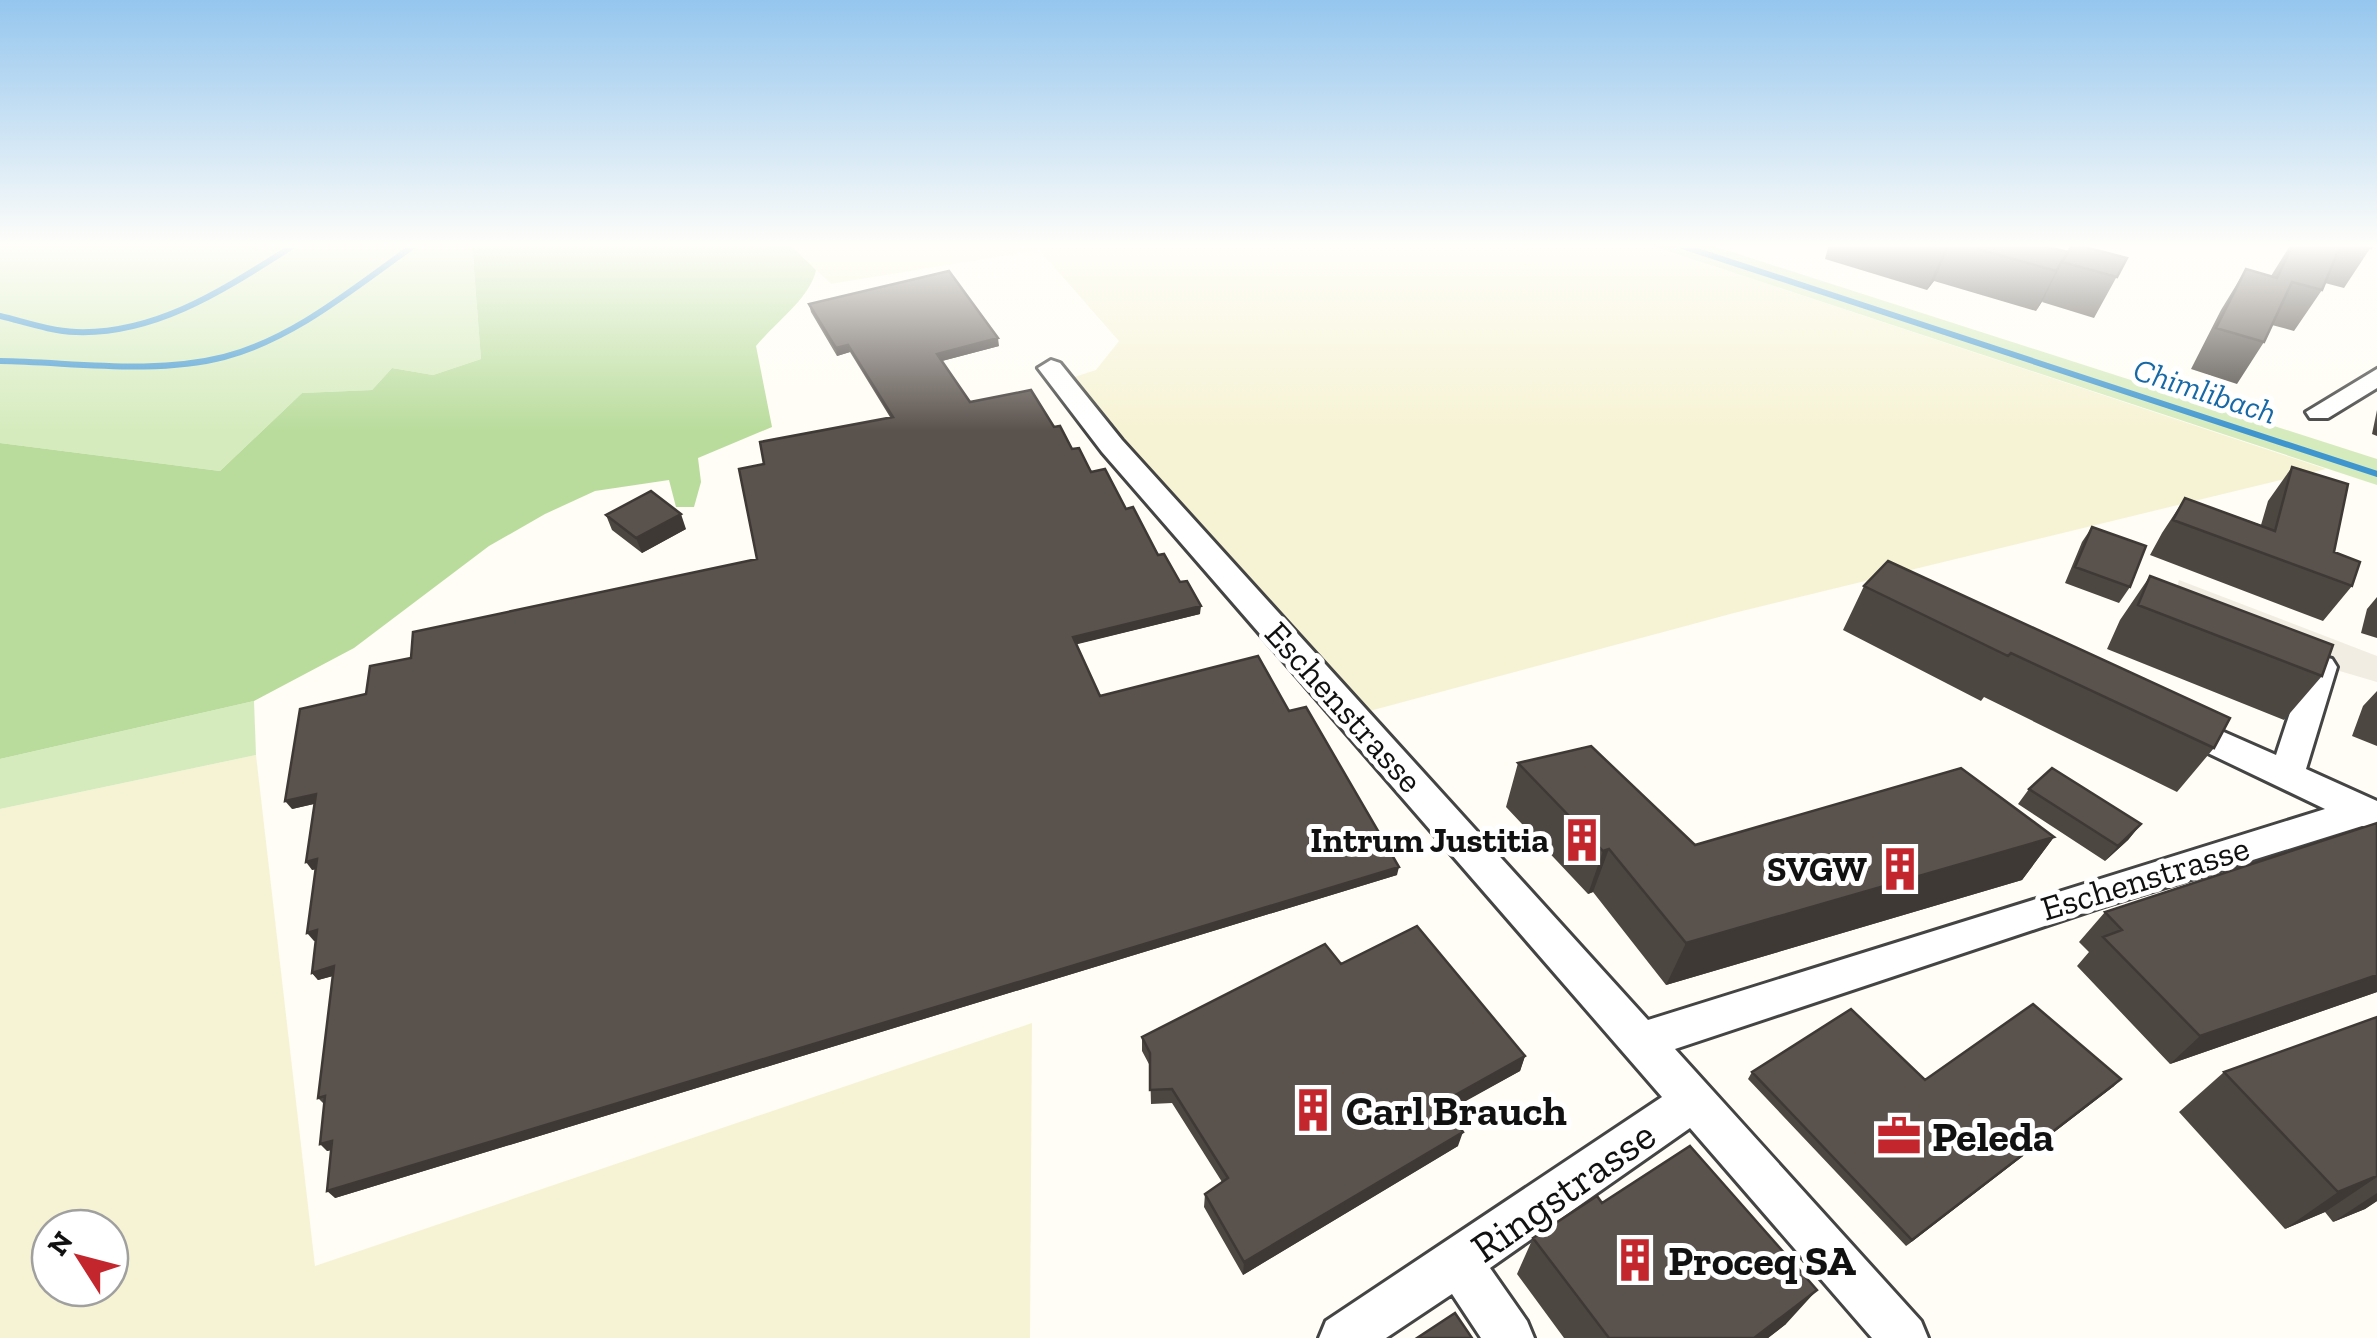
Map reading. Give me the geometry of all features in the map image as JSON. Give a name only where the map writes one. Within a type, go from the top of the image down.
[{"type":"street","name":"Eschenstrasse","points":[[1051,368],[1112,446],[1904,1338]]},
{"type":"street","points":[[2319,412],[2377,377]]},
{"type":"street","points":[[2287,775],[2321,667]]},
{"type":"street","points":[[2150,710],[2371,814]]},
{"type":"street","name":"Eschenstrasse","points":[[1642,1041],[2104,890],[2371,814]]},
{"type":"street","name":"Ringstrasse","points":[[1510,1338],[1458,1262],[1694,1100]]},
{"type":"street","points":[[1343,1338],[1458,1262]]},
{"type":"shaded area","points":[[1089,306],[1835,306],[2326,469],[1734,613],[1351,716],[1059,382],[1096,370],[1119,341]]},
{"type":"shaded area","points":[[2179,580],[2377,656],[2377,682],[2167,620]]},
{"type":"shaded area","points":[[256,755],[315,1266],[1032,1023],[1030,1338],[0,1338],[0,809]]},
{"type":"green space","points":[[0,306],[477,306],[481,359],[433,375],[392,368],[372,390],[302,393],[220,471],[0,443]]},
{"type":"green space","points":[[477,306],[794,306],[756,346],[772,427],[698,458],[701,482],[694,507],[676,507],[669,480],[595,491],[489,546],[354,648],[254,701],[0,759],[0,443],[220,471],[302,393],[372,390],[392,368],[433,375],[481,359]]},
{"type":"green space","points":[[1836,306],[1902,306],[2377,459],[2377,485]]},
{"type":"green space","points":[[254,701],[256,755],[0,809],[0,759]]},
{"type":"building","points":[[810,306],[975,306],[998,338],[937,354],[970,402],[1031,390],[1054,427],[1060,426],[1072,449],[1079,448],[1091,472],[1105,469],[1126,509],[1133,507],[1158,555],[1164,554],[1180,582],[1187,581],[1201,606],[1073,637],[1100,696],[1258,656],[1289,711],[1306,707],[1399,867],[327,1191],[332,1141],[320,1144],[325,1096],[318,1098],[334,966],[312,973],[317,930],[307,933],[317,859],[306,862],[316,794],[285,801],[300,709],[366,694],[370,666],[411,658],[413,632],[757,559],[739,469],[764,464],[760,442],[893,417],[848,345],[836,348]]},
{"type":"building","points":[[2227,306],[2281,306],[2264,342],[2216,328]]},
{"type":"building","points":[[2292,467],[2348,484],[2334,552],[2360,562],[2352,586],[2173,520],[2185,498],[2275,531]]},
{"type":"building","points":[[651,491],[681,514],[636,538],[606,515]]},
{"type":"building","points":[[2092,527],[2146,546],[2130,587],[2075,567]]},
{"type":"building","points":[[1888,561],[2230,718],[2214,748],[2011,653],[2008,656],[1864,586]]},
{"type":"building","points":[[2150,576],[2333,645],[2322,676],[2138,605]]},
{"type":"building","points":[[1591,746],[1695,845],[1961,768],[2054,837],[1686,943],[1609,849],[1603,851],[1518,763]]},
{"type":"building","points":[[2052,768],[2141,824],[2118,846],[2029,789]]},
{"type":"building","points":[[2377,823],[2377,975],[2200,1036],[2103,937],[2122,930],[2105,912]]},
{"type":"building","name":"Carl Brauch","points":[[1417,926],[1525,1056],[1443,1102],[1463,1132],[1244,1262],[1205,1194],[1228,1178],[1172,1089],[1150,1090],[1150,1053],[1142,1037],[1325,944],[1341,964]]},
{"type":"building","points":[[2033,1004],[2121,1079],[1912,1240],[1752,1072],[1851,1009],[1925,1080]]},
{"type":"building","points":[[2377,1017],[2377,1176],[2338,1192],[2224,1072]]},
{"type":"building","name":"Proceq SA","points":[[1690,1146],[1817,1290],[1754,1338],[1609,1338],[1533,1238],[1597,1196],[1602,1203]]},
{"type":"building","points":[[1455,1313],[1472,1338],[1417,1338]]},
{"type":"waterway","points":[[0,316],[47,328],[107,331],[164,317],[189,306]]},
{"type":"waterway","points":[[0,361],[112,366],[197,362],[224,357],[276,337],[328,306]]},
{"type":"waterway","name":"Chimlibach","points":[[1866,306],[2377,474]]},
{"type":"place","name":"Intrum Justitia","points":[[1582,840]]},
{"type":"place","name":"SVGW","points":[[1900,869]]},
{"type":"place","name":"Carl Brauch","points":[[1313,1110]]},
{"type":"place","name":"Peleda","points":[[1899,1136]]},
{"type":"place","name":"Proceq SA","points":[[1635,1260]]}]
